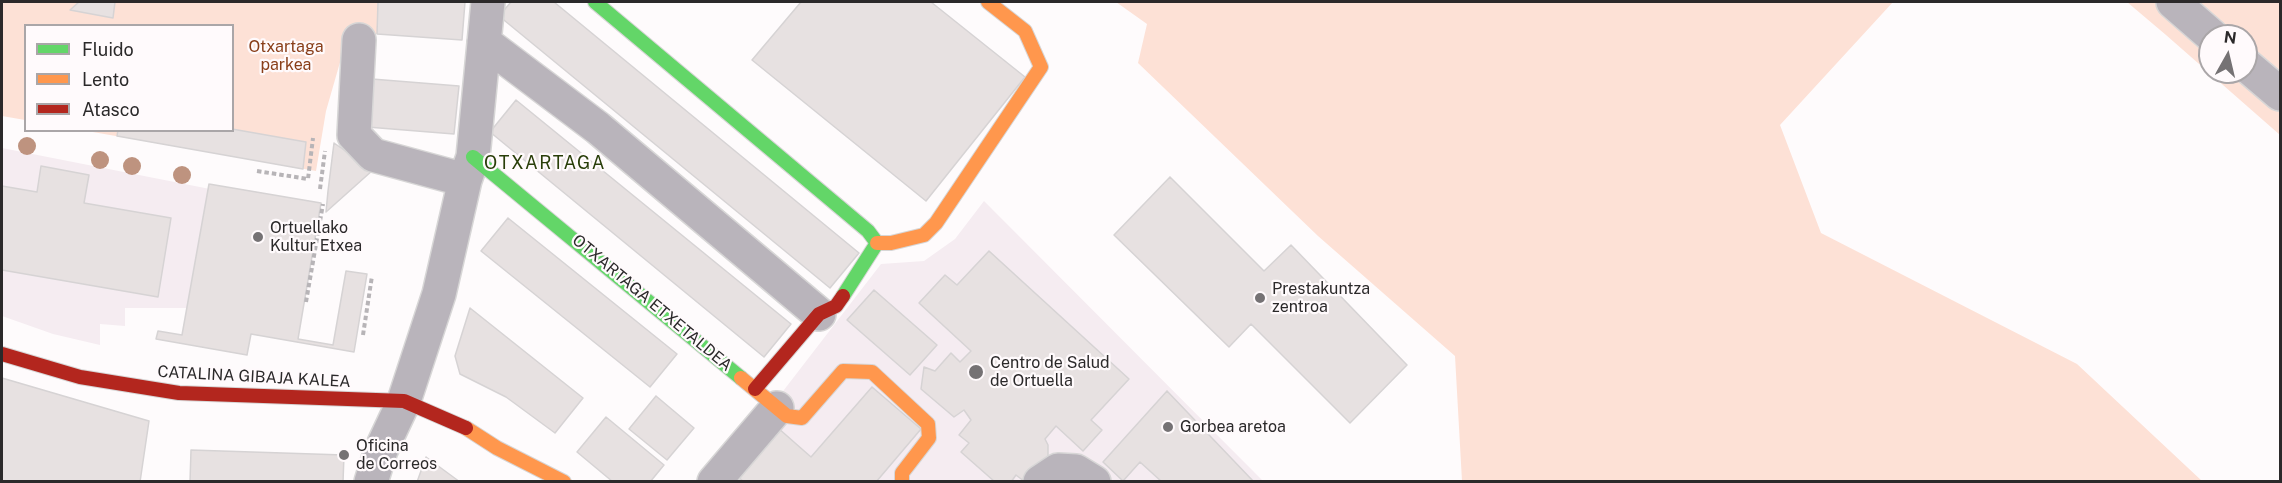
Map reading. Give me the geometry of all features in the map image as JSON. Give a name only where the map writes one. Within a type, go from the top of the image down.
[{"type":"street","points":[[371,482],[381,450],[404,401],[439,294],[469,169],[488,2]]},
{"type":"street","points":[[595,2],[868,231],[877,243]]},
{"type":"street","points":[[877,243],[891,243],[924,235],[936,223],[1041,67],[1025,31],[988,2]]},
{"type":"street","points":[[2174,2],[2199,24]]},
{"type":"street","points":[[359,40],[354,135],[373,155],[469,169]]},
{"type":"street","points":[[484,42],[598,128],[819,314]]},
{"type":"street","points":[[2258,75],[2280,94]]},
{"type":"street","name":"OTXARTAGA ETXETALDEA","points":[[469,169],[766,398]]},
{"type":"street","points":[[714,481],[819,314],[836,306],[877,243]]},
{"type":"street","name":"CATALINA GIBAJA KALEA","points":[[2,354],[80,377],[179,393],[404,401],[460,424],[497,448]]},
{"type":"street","points":[[766,398],[787,416],[802,418],[843,371],[873,372],[928,424],[929,438],[902,472],[902,482]]},
{"type":"street","points":[[497,448],[532,482]]},
{"type":"street","points":[[497,448],[564,482]]},
{"type":"street","points":[[1040,482],[1058,470],[1076,471],[1094,482]]},
{"type":"path","points":[[256,171],[308,179],[313,138]]},
{"type":"path","points":[[306,302],[323,204]]},
{"type":"path","points":[[363,335],[372,276]]},
{"type":"shaded area","points":[[2,148],[210,189],[187,308],[125,308],[125,326],[100,324],[100,345],[53,334],[2,316]]},
{"type":"shaded area","name":"Centro de Salud de Ortuella","points":[[984,201],[1263,481],[713,482],[881,264],[924,261],[955,239]]},
{"type":"green space","name":"Otxartaga parkea","points":[[2,2],[378,2],[377,34],[349,31],[326,111],[316,171],[93,132],[234,132],[234,24],[24,24],[24,120],[2,116]]},
{"type":"green space","points":[[1116,2],[1893,2],[1780,125],[1821,233],[2077,364],[2202,481],[1462,481],[1455,356],[1318,236],[1138,63],[1147,24]]},
{"type":"green space","points":[[2127,2],[2280,2],[2280,135],[2222,84],[2258,84],[2258,24],[2198,24],[2198,63]]},
{"type":"building","points":[[79,2],[115,2],[113,18],[70,10]]},
{"type":"building","points":[[378,2],[465,2],[462,40],[377,34]]},
{"type":"building","points":[[511,2],[554,2],[859,253],[830,288],[499,16]]},
{"type":"building","points":[[801,2],[931,2],[1025,77],[926,201],[752,60]]},
{"type":"building","points":[[372,79],[459,86],[454,134],[367,127]]},
{"type":"building","points":[[516,100],[791,324],[764,357],[490,132]]},
{"type":"building","points":[[234,129],[306,142],[303,169],[117,136],[118,132],[234,132]]},
{"type":"building","points":[[334,143],[373,170],[326,212],[328,191]]},
{"type":"building","points":[[41,166],[89,175],[84,203],[171,218],[158,297],[2,270],[2,186],[37,192]]},
{"type":"building","name":"Prestakuntza zentroa","points":[[1170,177],[1264,271],[1291,245],[1407,365],[1350,423],[1251,324],[1229,347],[1114,235]]},
{"type":"building","name":"Ortuellako Kultur Etxea","points":[[209,184],[321,203],[298,339],[333,345],[346,271],[367,274],[354,352],[251,334],[247,355],[156,339],[158,331],[182,335]]},
{"type":"building","points":[[508,218],[677,354],[650,387],[481,251]]},
{"type":"building","points":[[989,251],[1129,379],[1091,420],[1102,430],[1083,451],[1056,426],[1045,439],[1048,445],[1048,459],[1025,482],[1016,475],[1011,482],[995,482],[961,452],[969,443],[959,435],[971,420],[964,410],[954,417],[921,389],[924,367],[935,371],[951,353],[960,362],[971,351],[919,303],[945,275],[957,285]]},
{"type":"building","points":[[874,290],[937,345],[910,375],[847,320]]},
{"type":"building","points":[[470,308],[583,398],[555,433],[506,397],[460,374],[455,356]]},
{"type":"building","points":[[2,378],[149,421],[140,482],[2,482]]},
{"type":"building","points":[[872,387],[921,429],[876,482],[744,482],[737,476],[778,428],[811,457]]},
{"type":"building","name":"Gorbea aretoa","points":[[1167,391],[1254,482],[1162,482],[1140,462],[1123,481],[1103,462]]},
{"type":"building","points":[[656,396],[694,428],[667,460],[629,429]]},
{"type":"building","points":[[606,417],[664,465],[650,482],[613,482],[577,452]]},
{"type":"building","points":[[191,450],[344,455],[343,482],[190,482]]},
{"type":"building","points":[[426,457],[460,482],[417,482]]},
{"type":"traffic: fast","points":[[595,2],[868,231],[877,243],[843,296]]},
{"type":"traffic: fast","points":[[473,157],[741,378]]},
{"type":"traffic: slow","points":[[877,243],[891,243],[924,235],[936,223],[1041,67],[1025,31],[988,2]]},
{"type":"traffic: slow","points":[[741,378],[787,416],[802,418],[843,371],[872,372],[928,424],[929,438],[902,473],[902,482]]},
{"type":"traffic: slow","points":[[466,428],[497,448],[564,482]]},
{"type":"traffic: jam","points":[[755,389],[819,314],[836,306],[843,296]]},
{"type":"traffic: jam","points":[[2,354],[80,377],[179,393],[404,401],[466,428]]},
{"type":"place","name":"Ortuellako Kultur Etxea","points":[[258,237]]},
{"type":"place","name":"Prestakuntza zentroa","points":[[1260,298]]},
{"type":"place","name":"Centro de Salud de Ortuella","points":[[976,372]]},
{"type":"place","name":"Gorbea aretoa","points":[[1168,427]]},
{"type":"place","name":"Oficina de Correos","points":[[344,455]]},
{"type":"district","name":"OTXARTAGA","points":[[545,163]]}]
